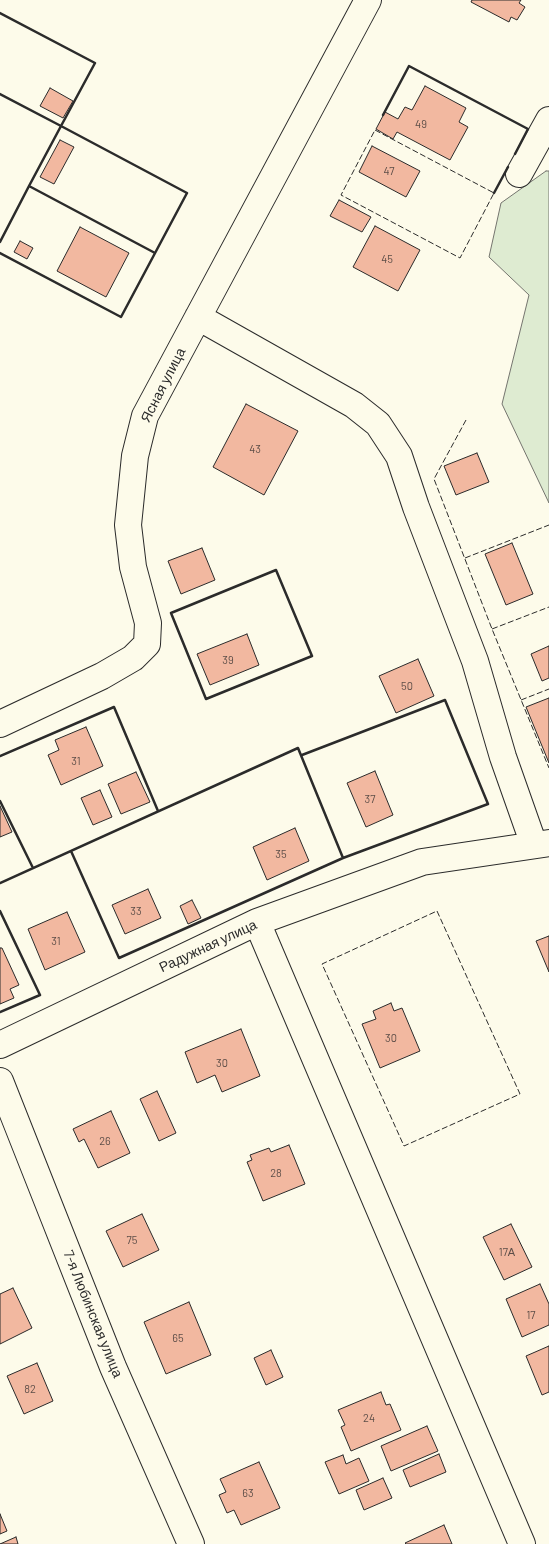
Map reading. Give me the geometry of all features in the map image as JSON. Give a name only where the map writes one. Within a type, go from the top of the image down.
[{"type":"street","name":"Ясная улица","points":[[0,724],[102,676],[133,658],[147,644],[148,623],[133,567],[128,525],[135,456],[145,416],[368,0]]},
{"type":"street","points":[[519,174],[549,120]]},
{"type":"street","points":[[198,317],[354,405],[378,424],[399,456],[416,507],[475,661],[503,757],[542,844]]},
{"type":"street","name":"Радужная улица","points":[[0,1045],[257,922],[422,862],[542,844]]},
{"type":"street","points":[[257,922],[522,1544]]},
{"type":"street","name":"7-я Любинская улица","points":[[0,1081],[114,1367],[191,1544]]},
{"type":"green space","points":[[546,171],[549,171],[549,503],[502,404],[529,295],[489,257],[501,203]]},
{"type":"building","points":[[472,0],[521,0],[519,3],[525,7],[517,20],[511,17],[509,22],[471,2]]},
{"type":"building","points":[[425,86],[466,108],[459,122],[468,127],[450,160],[397,132],[393,139],[376,129],[385,112],[398,119],[405,107],[412,110]]},
{"type":"building","points":[[50,88],[73,101],[63,118],[40,106]]},
{"type":"building","points":[[60,140],[74,147],[54,184],[40,177]]},
{"type":"building","points":[[372,146],[420,171],[406,197],[359,172]]},
{"type":"building","points":[[339,200],[371,217],[362,232],[330,216]]},
{"type":"building","points":[[375,226],[420,250],[398,291],[353,267]]},
{"type":"building","points":[[80,227],[129,253],[106,297],[57,271]]},
{"type":"building","points":[[20,241],[33,248],[27,259],[14,252]]},
{"type":"building","points":[[246,404],[298,431],[264,495],[213,467]]},
{"type":"building","points":[[477,453],[489,482],[456,495],[444,466]]},
{"type":"building","points":[[512,543],[533,594],[506,605],[485,554]]},
{"type":"building","points":[[202,548],[215,580],[181,594],[168,561]]},
{"type":"building","points":[[247,634],[259,665],[210,685],[197,654]]},
{"type":"building","points":[[549,646],[549,678],[542,681],[531,654]]},
{"type":"building","points":[[418,659],[434,696],[396,713],[379,676]]},
{"type":"building","points":[[549,698],[549,763],[526,707]]},
{"type":"building","points":[[86,727],[103,766],[61,785],[48,755],[59,750],[55,740]]},
{"type":"building","points":[[375,771],[393,815],[366,827],[347,783]]},
{"type":"building","points":[[136,772],[150,802],[121,814],[108,784]]},
{"type":"building","points":[[100,790],[112,817],[93,825],[81,798]]},
{"type":"building","points":[[0,806],[12,832],[0,837]]},
{"type":"building","points":[[295,828],[309,861],[267,880],[253,847]]},
{"type":"building","points":[[148,889],[161,918],[125,934],[112,905]]},
{"type":"building","points":[[192,900],[201,918],[188,924],[180,906]]},
{"type":"building","points":[[67,912],[85,952],[45,970],[28,929]]},
{"type":"building","points":[[549,936],[549,972],[536,941]]},
{"type":"building","points":[[0,948],[2,948],[19,985],[10,989],[14,998],[0,1004]]},
{"type":"building","points":[[391,1003],[394,1011],[402,1008],[420,1051],[380,1068],[362,1024],[376,1019],[373,1011]]},
{"type":"building","points":[[241,1029],[260,1076],[222,1092],[215,1075],[197,1083],[185,1052]]},
{"type":"building","points":[[157,1091],[176,1133],[159,1141],[140,1099]]},
{"type":"building","points":[[111,1111],[130,1153],[98,1168],[84,1139],[79,1142],[73,1129]]},
{"type":"building","points":[[289,1145],[305,1184],[263,1201],[247,1162],[252,1160],[250,1155],[269,1148],[271,1152]]},
{"type":"building","points":[[142,1214],[159,1250],[123,1267],[106,1231]]},
{"type":"building","points":[[511,1224],[532,1267],[504,1280],[483,1237]]},
{"type":"building","points":[[540,1284],[549,1304],[549,1325],[522,1337],[506,1299]]},
{"type":"building","points":[[13,1288],[32,1328],[0,1344],[0,1294]]},
{"type":"building","points":[[189,1302],[211,1355],[166,1374],[144,1322]]},
{"type":"building","points":[[549,1346],[549,1392],[542,1395],[526,1356]]},
{"type":"building","points":[[271,1350],[283,1377],[266,1385],[254,1358]]},
{"type":"building","points":[[37,1363],[53,1401],[24,1414],[7,1376]]},
{"type":"building","points":[[381,1392],[386,1405],[390,1404],[401,1430],[351,1451],[341,1427],[345,1425],[338,1410]]},
{"type":"building","points":[[427,1426],[438,1451],[391,1471],[381,1446]]},
{"type":"building","points":[[439,1454],[446,1472],[410,1487],[403,1470]]},
{"type":"building","points":[[343,1455],[346,1464],[359,1458],[369,1481],[339,1494],[325,1462]]},
{"type":"building","points":[[259,1462],[280,1508],[241,1525],[234,1510],[227,1513],[219,1495],[226,1492],[220,1479]]},
{"type":"building","points":[[383,1478],[392,1498],[364,1510],[356,1490]]},
{"type":"building","points":[[0,1514],[7,1531],[0,1534]]},
{"type":"building","points":[[444,1525],[452,1544],[405,1543]]},
{"type":"building","points":[[16,1537],[18,1544],[0,1544]]},
{"type":"fence","points":[[375,130],[494,193],[460,258],[341,195],[375,130]]},
{"type":"fence","points":[[466,420],[434,479],[492,629],[549,768]]},
{"type":"fence","points":[[465,558],[549,525]]},
{"type":"fence","points":[[492,629],[549,607]]},
{"type":"fence","points":[[521,700],[549,689]]},
{"type":"fence","points":[[437,911],[520,1094],[404,1146],[322,964],[437,911]]},
{"type":"wall","points":[[0,13],[95,63],[61,126],[0,94]]},
{"type":"wall","points":[[383,115],[409,66],[528,129],[515,154]]},
{"type":"wall","points":[[0,253],[121,317],[187,193],[61,126],[29,186]]},
{"type":"wall","points":[[494,193],[508,167]]},
{"type":"wall","points":[[0,242],[29,186],[155,253]]},
{"type":"wall","points":[[276,570],[312,656],[206,699],[171,613],[276,570]]},
{"type":"wall","points":[[302,755],[445,700],[488,804],[343,858]]},
{"type":"wall","points":[[0,756],[114,707],[158,811]]},
{"type":"wall","points":[[0,883],[298,748],[343,858],[119,958],[71,851]]},
{"type":"wall","points":[[0,801],[33,868]]},
{"type":"wall","points":[[0,911],[40,995],[0,1012]]}]
